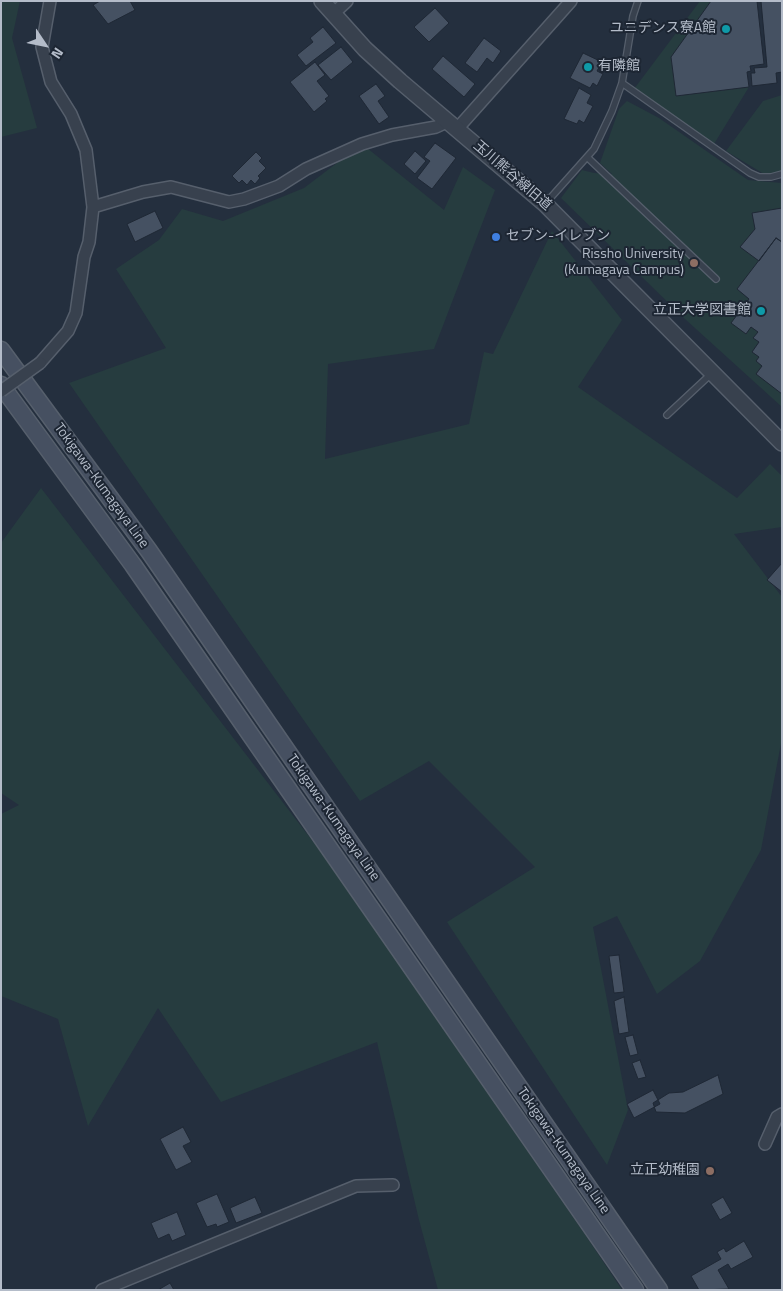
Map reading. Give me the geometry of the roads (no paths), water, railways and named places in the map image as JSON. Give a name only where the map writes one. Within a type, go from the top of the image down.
[{"type":"main road","name":"Tokigawa-Kumagaya Line","points":[[1,350],[154,560],[659,1290]]},
{"type":"main road","name":"Tokigawa-Kumagaya Line","points":[[1,386],[133,565],[635,1290]]},
{"type":"street","points":[[1,391],[40,363],[68,331],[76,313],[84,257],[89,242],[93,207],[86,150],[71,114],[52,82],[42,48],[50,1]]},
{"type":"street","name":"玉川熊谷線旧道","points":[[322,1],[365,49],[400,81],[545,204],[782,443]]},
{"type":"street","points":[[333,14],[347,1]]},
{"type":"street","points":[[93,207],[143,192],[170,187],[229,202],[244,199],[279,186],[306,169],[362,144],[392,135],[453,125],[571,1]]},
{"type":"street","points":[[765,1144],[777,1117],[782,1114]]},
{"type":"street","points":[[102,1290],[356,1186],[393,1185]]},
{"type":"lane","points":[[545,204],[594,149],[612,111],[622,83],[633,16],[638,1]]},
{"type":"lane","points":[[622,83],[750,173],[759,177],[782,174]]},
{"type":"lane","points":[[587,157],[716,279]]},
{"type":"lane","points":[[667,415],[713,372]]},
{"type":"place","name":"ユニデンス寮A館","points":[[726,29]]},
{"type":"place","name":"有隣館","points":[[588,67]]},
{"type":"place","name":"セブン-イレブン","points":[[496,237]]},
{"type":"place","name":"Rissho University (Kumagaya Campus)","points":[[694,263]]},
{"type":"place","name":"立正大学図書館","points":[[761,311]]},
{"type":"place","name":"立正幼稚園","points":[[710,1171]]}]
